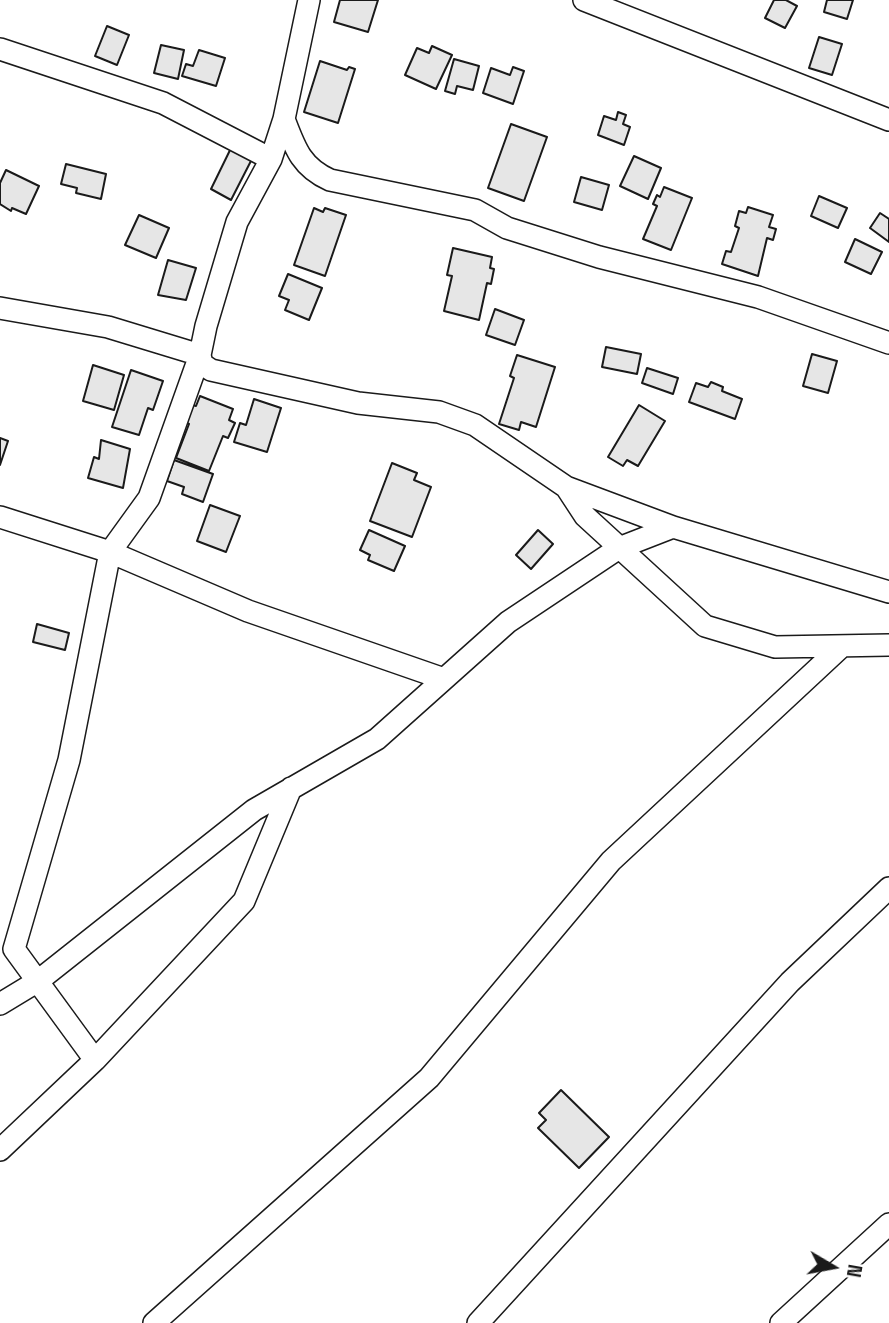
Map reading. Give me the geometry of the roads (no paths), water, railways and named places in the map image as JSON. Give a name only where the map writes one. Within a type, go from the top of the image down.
[{"type":"street","points":[[95,1060],[14,948],[69,760],[110,552],[149,498],[200,355],[237,222],[271,159],[284,119],[309,0]]},
{"type":"street","points":[[584,0],[889,120]]},
{"type":"street","points":[[0,48],[163,103],[271,159]]},
{"type":"street","points":[[284,119],[296,149],[311,171],[330,180],[475,210],[506,228],[657,273],[758,297],[889,343]]},
{"type":"street","points":[[0,308],[108,327],[200,355]]},
{"type":"street","points":[[200,355],[202,364],[211,370],[358,403],[439,412],[475,425],[566,487],[673,527],[889,592]]},
{"type":"street","points":[[566,487],[585,516],[705,626],[775,648],[889,646]]},
{"type":"street","points":[[0,517],[110,552],[248,611],[444,679]]},
{"type":"street","points":[[0,1004],[38,981],[254,810],[377,738],[508,622],[618,548],[673,527]]},
{"type":"street","points":[[154,1323],[429,1078],[611,861],[841,647]]},
{"type":"street","points":[[0,1150],[95,1060],[244,901],[291,788]]},
{"type":"street","points":[[478,1323],[790,982],[889,888]]},
{"type":"street","points":[[781,1323],[889,1224]]}]
